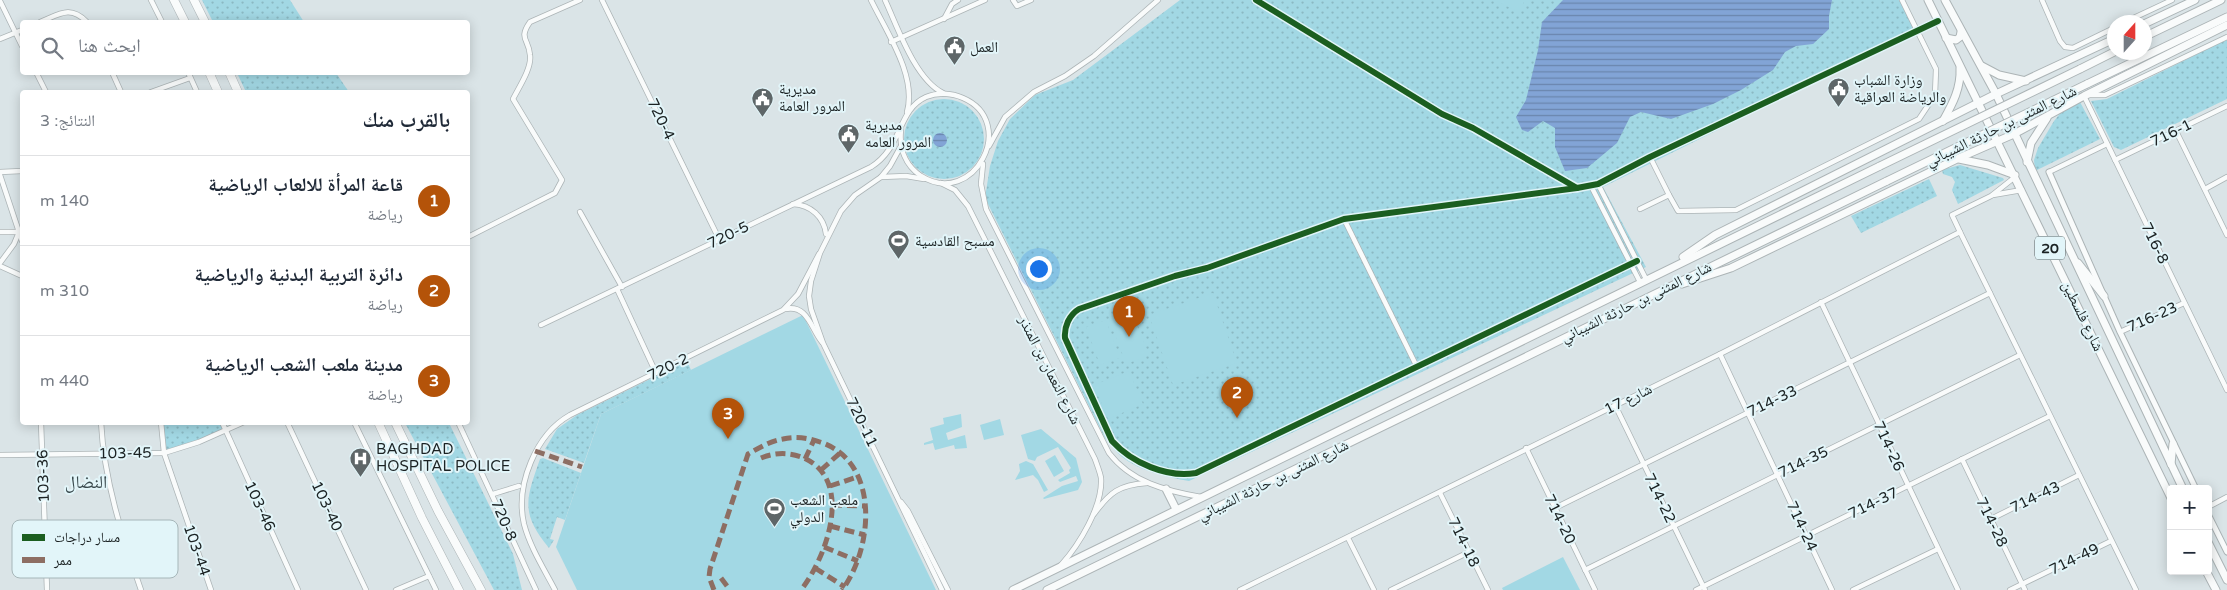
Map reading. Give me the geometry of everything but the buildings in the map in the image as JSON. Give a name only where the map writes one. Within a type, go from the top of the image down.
[{"type":"highway","points":[[174,0],[184,20]]},
{"type":"highway","points":[[194,0],[204,20]]},
{"type":"highway","points":[[210,75],[217,90]]},
{"type":"highway","points":[[230,75],[237,90]]},
{"type":"highway","points":[[379,425],[422,518],[459,590]]},
{"type":"highway","points":[[396,425],[438,511],[481,590]]},
{"type":"main road","name":"شارع فلسطين","points":[[1928,0],[2167,490]]},
{"type":"main road","points":[[2152,20],[2196,0]]},
{"type":"main road","points":[[2152,33],[2221,0]]},
{"type":"main road","name":"شارع فلسطين","points":[[1947,2],[1961,32],[1996,94],[2071,256],[2181,485]]},
{"type":"main road","name":"شارع المثنى بن حارثة الشيباني","points":[[1047,590],[1658,291],[2227,17]]},
{"type":"main road","points":[[1658,291],[1731,268],[1959,158],[1998,142],[2085,95],[2227,25]]},
{"type":"main road","points":[[1946,38],[1956,40],[1960,37],[1961,32]]},
{"type":"main road","points":[[1662,272],[1716,235],[1996,94],[2107,42]]},
{"type":"main road","name":"شارع المثنى بن حارثة الشيباني","points":[[1012,590],[2107,56]]},
{"type":"main road","points":[[1976,58],[1990,71],[2026,81]]},
{"type":"main road","points":[[1942,122],[1956,95],[1959,85],[1960,65]]},
{"type":"main road","points":[[2027,163],[2035,136],[2049,116]]},
{"type":"main road","points":[[1959,158],[1988,165],[2015,176]]},
{"type":"main road","points":[[2071,256],[2104,296]]},
{"type":"main road","points":[[2171,464],[2173,444]]},
{"type":"main road","points":[[1166,489],[1176,509]]},
{"type":"main road","points":[[2212,550],[2227,580]]},
{"type":"main road","points":[[2208,575],[2216,590]]},
{"type":"street","points":[[151,0],[161,20]]},
{"type":"street","points":[[470,236],[555,193],[560,186],[562,180],[513,99],[529,65],[530,55],[524,38],[525,29],[530,22],[580,0]]},
{"type":"street","name":"720-4","points":[[602,0],[719,239]]},
{"type":"street","points":[[820,253],[827,236],[847,203],[881,177],[894,159],[900,146],[901,130],[910,93],[908,78],[871,0]]},
{"type":"street","points":[[885,0],[925,78],[944,94],[966,99],[976,106],[987,126],[988,149]]},
{"type":"street","points":[[944,19],[952,4],[958,0]]},
{"type":"street","points":[[891,42],[985,0]]},
{"type":"street","points":[[1013,0],[1017,6],[1031,0]]},
{"type":"street","points":[[881,177],[906,176],[940,182],[958,181],[966,177],[984,159],[1005,117],[1034,92],[1065,76],[1094,56],[1158,0]]},
{"type":"street","points":[[1256,0],[1442,114],[1473,128],[1577,188]]},
{"type":"street","points":[[1650,157],[1678,211],[1736,210],[1919,119],[1935,95],[1936,69],[1902,0]]},
{"type":"street","points":[[2042,0],[2060,42],[2065,47],[2073,48],[2107,31]]},
{"type":"street","points":[[2140,15],[2172,0]]},
{"type":"street","points":[[0,1],[20,41]]},
{"type":"street","points":[[45,20],[64,12],[73,12],[84,20]]},
{"type":"street","points":[[1637,260],[1196,473],[1174,474],[1144,464],[1119,448],[1106,431],[1064,338],[1064,333],[1072,313],[1079,309],[1175,276],[1207,268],[1344,219],[1598,184],[1650,157],[1938,21]]},
{"type":"street","points":[[0,39],[20,31]]},
{"type":"street","points":[[2085,95],[2105,95],[2227,37]]},
{"type":"street","points":[[38,75],[45,90]]},
{"type":"street","points":[[113,75],[120,90]]},
{"type":"street","points":[[189,75],[196,90]]},
{"type":"street","points":[[156,90],[190,78]]},
{"type":"street","points":[[906,115],[926,97],[944,94]]},
{"type":"street","name":"716-8","points":[[2085,95],[2227,390]]},
{"type":"street","name":"716-1","points":[[2115,160],[2227,106]]},
{"type":"street","name":"720-5","points":[[541,325],[875,164],[890,150],[901,130]]},
{"type":"street","points":[[2176,131],[2227,235]]},
{"type":"street","points":[[2107,144],[2049,172],[2120,332],[2194,485]]},
{"type":"street","points":[[900,146],[911,167],[931,180]]},
{"type":"street","name":"شارع النعمان بن المنذر","points":[[984,159],[981,184],[986,209],[1110,453],[1120,466],[1137,478],[1166,489],[1201,497]]},
{"type":"street","points":[[20,172],[0,174],[20,229]]},
{"type":"street","points":[[2015,176],[1991,196],[1952,215],[2136,590]]},
{"type":"street","points":[[2205,189],[2227,177]]},
{"type":"street","name":"شارع النعمان بن المنذر","points":[[940,182],[955,190],[968,206],[1095,459],[1101,478],[1098,498],[1084,536],[1059,567]]},
{"type":"street","points":[[1598,184],[1637,260],[1643,281]]},
{"type":"street","points":[[1591,186],[1630,264],[1643,281]]},
{"type":"street","points":[[1991,196],[2022,190]]},
{"type":"street","points":[[1640,209],[1669,195]]},
{"type":"street","points":[[791,204],[804,206],[816,213],[823,223],[827,236]]},
{"type":"street","points":[[580,212],[619,288],[656,373]]},
{"type":"street","points":[[1344,219],[1417,367]]},
{"type":"street","points":[[0,232],[20,232]]},
{"type":"street","name":"شارع 17","points":[[1240,590],[1248,588],[1440,493],[1526,448],[1720,354],[1960,232]]},
{"type":"street","points":[[20,234],[0,265],[20,275]]},
{"type":"street","name":"720-2","points":[[525,485],[538,446],[555,425],[783,310],[802,287],[814,260],[820,253]]},
{"type":"street","name":"720-11","points":[[820,253],[809,289],[811,309],[823,343]]},
{"type":"street","points":[[802,287],[809,289]]},
{"type":"street","name":"714-33","points":[[1555,508],[1990,293]]},
{"type":"street","name":"720-11","points":[[793,300],[794,307],[806,316],[823,343],[942,590]]},
{"type":"street","name":"714-26","points":[[1821,302],[1958,590]]},
{"type":"street","name":"716-23","points":[[2120,332],[2184,303]]},
{"type":"street","points":[[783,310],[790,308],[798,310]]},
{"type":"street","name":"714-24","points":[[1720,354],[1832,590]]},
{"type":"street","name":"714-35","points":[[1585,570],[2020,355]]},
{"type":"street","name":"714-22","points":[[1615,405],[1704,588]]},
{"type":"street","name":"714-37","points":[[1696,590],[1704,588],[2050,416]]},
{"type":"street","name":"103-36","points":[[41,425],[44,520]]},
{"type":"street","points":[[101,425],[103,454],[118,520]]},
{"type":"street","name":"103-44","points":[[161,425],[164,453],[211,590]]},
{"type":"street","name":"103-46","points":[[223,425],[298,590]]},
{"type":"street","name":"103-45","points":[[0,455],[164,453],[199,442],[238,425]]},
{"type":"street","name":"103-40","points":[[288,425],[366,590]]},
{"type":"street","points":[[355,425],[436,590]]},
{"type":"street","name":"720-8","points":[[460,425],[494,494],[536,590]]},
{"type":"street","name":"714-20","points":[[1526,448],[1595,590]]},
{"type":"street","name":"714-28","points":[[1962,459],[2025,590]]},
{"type":"street","name":"714-43","points":[[1991,519],[2079,475]]},
{"type":"street","points":[[1091,517],[1105,499],[1116,489],[1132,484],[1150,483]]},
{"type":"street","name":"720-8","points":[[525,485],[522,510],[525,526],[555,590]]},
{"type":"street","points":[[494,494],[519,486]]},
{"type":"street","name":"714-18","points":[[1440,493],[1488,590]]},
{"type":"street","points":[[2212,505],[2227,497]]},
{"type":"street","name":"720-11","points":[[900,502],[908,511],[948,590]]},
{"type":"street","points":[[2212,522],[2227,552]]},
{"type":"street","points":[[1348,538],[1374,590]]},
{"type":"street","name":"714-49","points":[[2010,590],[2111,541]]},
{"type":"street","points":[[1853,590],[1938,549]]},
{"type":"street","points":[[1391,590],[1469,552]]},
{"type":"street","points":[[396,590],[429,576]]},
{"type":"street","points":[[137,578],[141,590]]},
{"type":"shaded area","points":[[202,0],[290,0],[303,20],[212,20]]},
{"type":"shaded area","points":[[1180,0],[1901,0],[1915,32],[1603,187],[1646,267],[1189,481],[1136,466],[1121,456],[1105,438],[985,198],[990,166],[998,141],[1010,119],[1035,95],[1073,80]]},
{"type":"shaded area","points":[[1494,0],[1525,0],[1519,12]]},
{"type":"shaded area","points":[[1563,0],[1832,0],[1829,29],[1813,44],[1796,46],[1785,52],[1773,70],[1741,90],[1713,104],[1671,119],[1641,112],[1630,117],[1617,143],[1587,168],[1565,171],[1555,147],[1555,128],[1543,121],[1528,132],[1522,130],[1516,117],[1526,100],[1538,50],[1542,22]]},
{"type":"shaded area","points":[[2227,39],[2227,99],[2121,150],[2114,147],[2091,101],[2107,99]]},
{"type":"shaded area","points":[[238,75],[337,75],[348,90],[245,90]]},
{"type":"shaded area","points":[[944,99],[959,102],[972,111],[981,124],[984,139],[981,154],[972,167],[959,176],[944,179],[929,176],[916,167],[907,154],[904,139],[907,124],[916,111],[929,102]]},
{"type":"shaded area","points":[[2080,102],[2100,139],[2035,171],[2034,160],[2038,148],[2054,121],[2062,111]]},
{"type":"shaded area","points":[[937,133],[943,133],[947,140],[943,147],[937,147],[933,143],[933,137]]},
{"type":"shaded area","points":[[1960,165],[2003,178],[2004,180],[1958,204],[1952,190],[1955,182],[1952,177],[1943,174],[1942,170]]},
{"type":"shaded area","points":[[1929,179],[1937,196],[1861,233],[1851,216]]},
{"type":"shaded area","points":[[1213,293],[1237,363],[1173,385],[1149,315]]},
{"type":"shaded area","points":[[1131,310],[1149,355],[1126,364],[1109,319]]},
{"type":"shaded area","points":[[803,315],[936,590],[577,590],[556,547],[601,414]]},
{"type":"shaded area","points":[[1106,320],[1120,358],[1100,365],[1086,327]]},
{"type":"shaded area","points":[[687,361],[691,370],[601,414],[584,463],[545,449],[557,429],[577,415]]},
{"type":"shaded area","points":[[1129,371],[1143,404],[1108,419],[1094,385]]},
{"type":"shaded area","points":[[961,414],[962,427],[946,433],[948,440],[965,435],[967,448],[955,449],[954,445],[935,450],[933,443],[924,445],[924,443],[933,440],[930,428],[944,424],[943,418]]},
{"type":"shaded area","points":[[1000,419],[1004,435],[984,440],[980,425]]},
{"type":"shaded area","points":[[161,425],[223,425],[225,431],[164,453]]},
{"type":"shaded area","points":[[406,425],[450,425],[513,554],[522,590],[494,590]]},
{"type":"shaded area","points":[[1041,429],[1076,458],[1082,482],[1078,490],[1043,498],[1062,486],[1078,481],[1076,476],[1060,482],[1058,480],[1070,473],[1069,470],[1071,468],[1058,447],[1037,457],[1035,461],[1028,459],[1021,435]]},
{"type":"shaded area","points":[[1055,455],[1064,471],[1054,477],[1045,461]]},
{"type":"shaded area","points":[[543,458],[581,473],[565,520],[557,517],[550,539],[554,540],[549,548],[533,525],[528,505],[531,485],[540,459]]},
{"type":"shaded area","points":[[1026,461],[1033,464],[1048,490],[1044,492],[1033,475],[1015,480],[1020,471],[1019,464]]},
{"type":"shaded area","points":[[1563,557],[1580,590],[1503,590],[1502,588]]},
{"type":"marked path","points":[[714,590],[709,577],[710,569],[748,454],[774,441],[788,438],[820,442],[840,452],[854,468],[862,487],[866,508],[865,530],[860,552],[852,573],[842,590]]},
{"type":"marked path","points":[[805,459],[814,440]]},
{"type":"marked path","points":[[535,451],[582,467]]},
{"type":"marked path","points":[[821,470],[840,453]]},
{"type":"marked path","points":[[761,458],[784,454],[801,457],[821,470],[829,485],[832,503],[831,521],[826,541],[819,559],[801,590]]},
{"type":"marked path","points":[[830,486],[857,477]]},
{"type":"marked path","points":[[832,505],[865,506]]},
{"type":"marked path","points":[[830,526],[865,535]]},
{"type":"marked path","points":[[824,547],[858,561]]},
{"type":"marked path","points":[[815,568],[845,587]]},
{"type":"marked path","points":[[721,578],[730,590]]},
{"type":"cycle path","points":[[1256,0],[1442,114],[1473,128],[1577,188],[1598,184],[1650,157],[1938,21]]},
{"type":"cycle path","points":[[1577,188],[1344,219],[1207,268],[1175,276],[1079,309],[1068,322],[1065,338],[1112,441],[1129,456],[1151,467],[1173,473],[1196,473],[1637,261]]},
{"type":"place","name":"العمل","points":[[954,66]]},
{"type":"place","name":"وزارة الشباب والرياضة العراقية","points":[[1838,108]]},
{"type":"place","name":"مديرية المرور العامة","points":[[763,117]]},
{"type":"place","name":"مديرية المرور العامه","points":[[849,153]]},
{"type":"place","name":"مسبح القادسية","points":[[899,260]]},
{"type":"place","name":"قاعة المرأة للالعاب الرياضية","points":[[1129,337]]},
{"type":"place","name":"دائرة التربية البدنية والرياضية","points":[[1237,418]]},
{"type":"place","name":"مدينة ملعب الشعب الرياضية","points":[[728,439]]},
{"type":"place","name":"BAGHDAD HOSPITAL POLICE","points":[[360,477]]},
{"type":"place","name":"ملعب الشعب الدولي","points":[[774,528]]},
{"type":"district","name":"النضال","points":[[86,482]]}]
